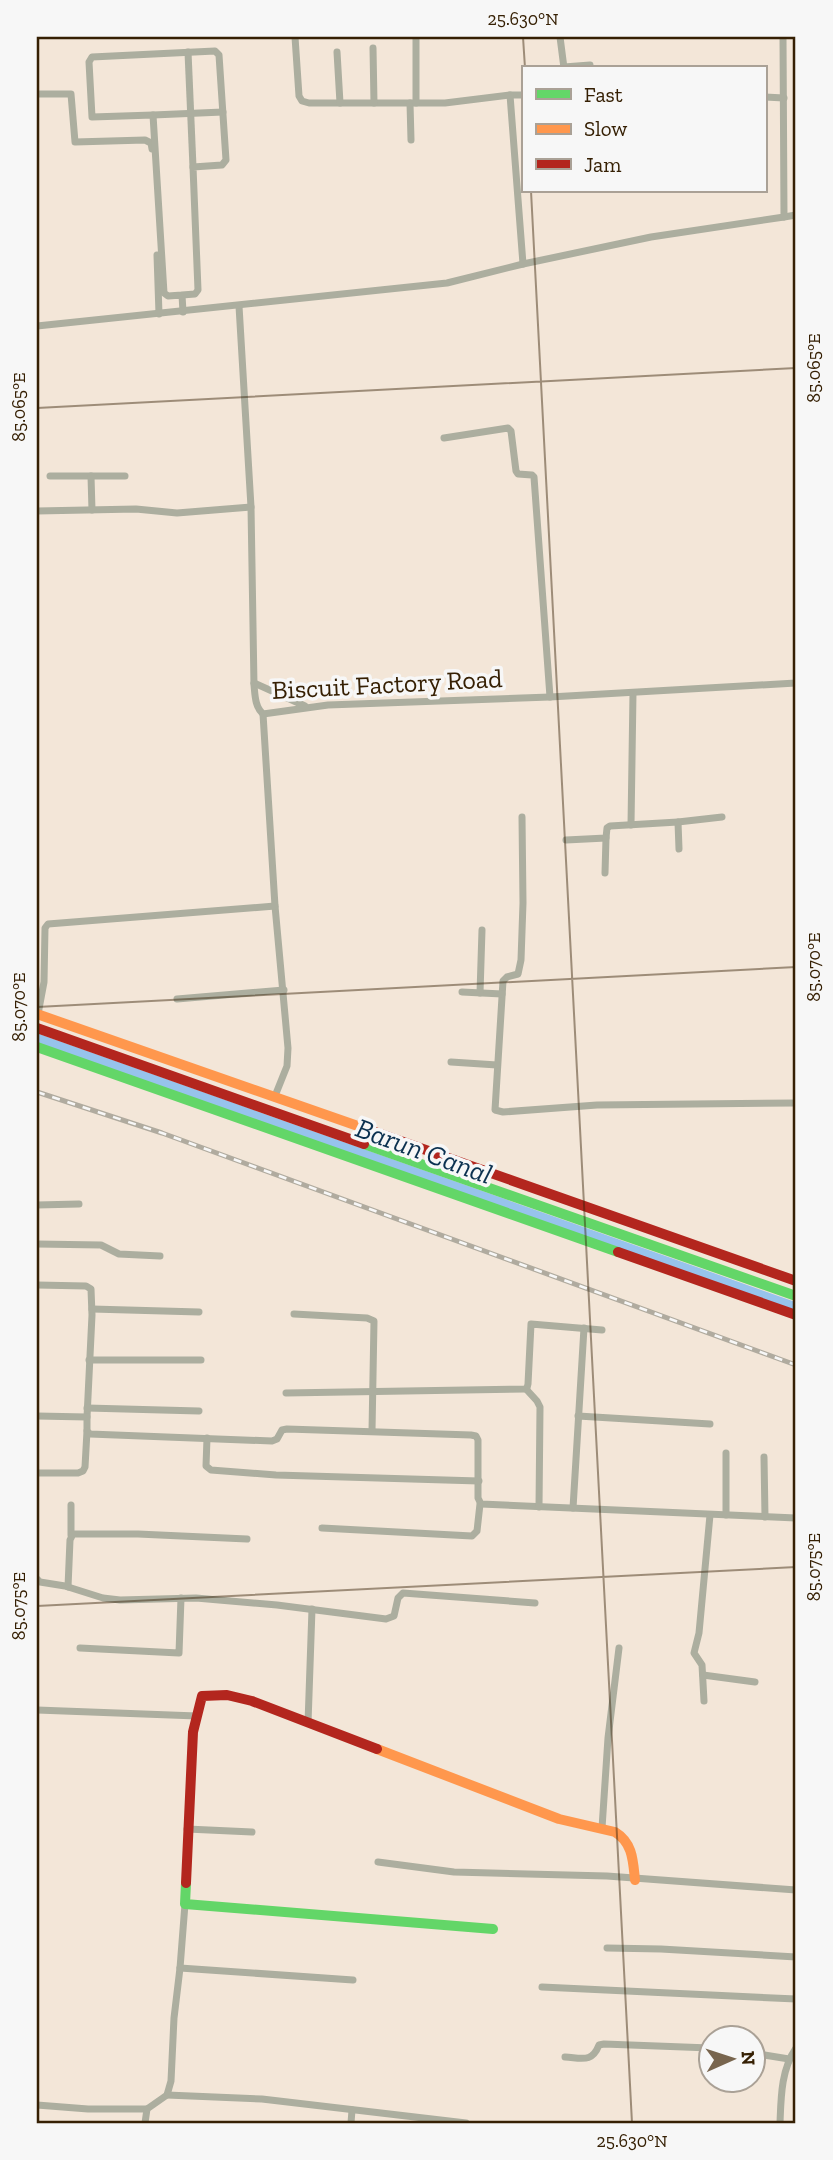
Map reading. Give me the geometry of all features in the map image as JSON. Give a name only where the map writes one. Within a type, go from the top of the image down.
[{"type":"main road","points":[[37,1014],[796,1281]]},
{"type":"main road","points":[[37,1027],[796,1296]]},
{"type":"main road","points":[[37,1047],[796,1315]]},
{"type":"main road","points":[[493,1929],[184,1904],[193,1732],[202,1696],[227,1695],[252,1701],[565,1821],[623,1835],[628,1840],[635,1880]]},
{"type":"street","points":[[295,37],[301,100],[309,103],[445,103],[522,95]]},
{"type":"street","points":[[411,140],[416,37]]},
{"type":"street","points":[[560,37],[564,66]]},
{"type":"street","points":[[783,37],[784,217]]},
{"type":"street","points":[[373,48],[374,103]]},
{"type":"street","points":[[153,115],[164,293],[165,296],[195,295],[198,290],[188,52]]},
{"type":"street","points":[[193,167],[225,164],[226,160],[223,112],[218,52],[89,59],[92,117],[223,112]]},
{"type":"street","points":[[337,52],[340,103]]},
{"type":"street","points":[[581,66],[590,65]]},
{"type":"street","points":[[37,94],[71,94],[75,142],[145,140],[151,143],[159,314]]},
{"type":"street","points":[[510,95],[523,264]]},
{"type":"street","points":[[766,97],[784,98]]},
{"type":"street","points":[[37,326],[447,283],[651,237],[796,215]]},
{"type":"street","points":[[182,295],[183,312]]},
{"type":"street","name":"Biscuit Factory Road","points":[[239,306],[251,507],[254,683],[260,712],[263,714],[307,707],[796,683]]},
{"type":"street","points":[[444,439],[509,428],[517,473],[534,477],[550,697]]},
{"type":"street","points":[[50,476],[125,476]]},
{"type":"street","points":[[90,476],[92,510]]},
{"type":"street","points":[[37,511],[136,509],[177,513],[251,507]]},
{"type":"street","points":[[254,683],[307,707]]},
{"type":"street","points":[[631,825],[633,693]]},
{"type":"street","points":[[263,714],[288,1059],[285,1074],[275,1096]]},
{"type":"street","points":[[522,817],[523,903],[520,971],[504,978],[494,1105],[497,1112],[597,1105],[796,1103]]},
{"type":"street","points":[[605,873],[608,827],[722,817]]},
{"type":"street","points":[[678,822],[679,849]]},
{"type":"street","points":[[566,840],[606,838]]},
{"type":"street","points":[[37,1014],[44,982],[45,928],[48,924],[275,906]]},
{"type":"street","points":[[480,993],[482,930]]},
{"type":"street","points":[[177,999],[284,990]]},
{"type":"street","points":[[462,992],[502,994]]},
{"type":"street","points":[[451,1062],[497,1065]]},
{"type":"street","points":[[37,1205],[79,1204]]},
{"type":"street","points":[[37,1244],[101,1245],[119,1254],[160,1256]]},
{"type":"street","points":[[37,1285],[88,1286],[92,1292],[93,1309],[85,1467],[78,1473],[37,1473]]},
{"type":"street","points":[[93,1309],[199,1312]]},
{"type":"street","points":[[294,1314],[372,1320],[372,1431]]},
{"type":"street","points":[[526,1389],[531,1324],[602,1329]]},
{"type":"street","points":[[573,1508],[584,1328]]},
{"type":"street","points":[[89,1360],[201,1360]]},
{"type":"street","points":[[286,1393],[526,1389],[540,1407],[539,1507]]},
{"type":"street","points":[[37,1416],[87,1412],[199,1411]]},
{"type":"street","points":[[578,1416],[710,1424]]},
{"type":"street","points":[[87,1431],[92,1435],[272,1441],[276,1441],[282,1430],[287,1429],[474,1435],[478,1438],[480,1504],[477,1531],[472,1536],[322,1528]]},
{"type":"street","points":[[207,1438],[206,1466],[211,1470],[276,1475],[478,1481]]},
{"type":"street","points":[[726,1453],[726,1515]]},
{"type":"street","points":[[764,1457],[765,1517]]},
{"type":"street","points":[[480,1504],[796,1518]]},
{"type":"street","points":[[68,1587],[71,1505]]},
{"type":"street","points":[[704,1701],[702,1663],[694,1653],[699,1633],[710,1515]]},
{"type":"street","points":[[71,1535],[138,1534],[247,1539]]},
{"type":"street","points":[[37,1579],[41,1583],[120,1600],[181,1598],[391,1619],[399,1595],[405,1592],[535,1603]]},
{"type":"street","points":[[80,1648],[179,1653],[181,1598]]},
{"type":"street","points":[[308,1723],[312,1609]]},
{"type":"street","points":[[602,1828],[608,1738],[619,1648]]},
{"type":"street","points":[[703,1675],[755,1682]]},
{"type":"street","points":[[37,1710],[197,1716]]},
{"type":"street","points":[[187,1829],[251,1832]]},
{"type":"street","points":[[378,1862],[454,1871],[607,1876],[796,1890]]},
{"type":"street","points":[[167,2095],[171,2081],[184,1904]]},
{"type":"street","points":[[607,1948],[796,1957]]},
{"type":"street","points":[[180,1968],[353,1980]]},
{"type":"street","points":[[542,1987],[796,1999]]},
{"type":"street","points":[[565,2057],[590,2058],[600,2045],[604,2044],[696,2047]]},
{"type":"street","points":[[780,2123],[782,2093],[789,2059],[796,2048]]},
{"type":"street","points":[[766,2055],[789,2059]]},
{"type":"street","points":[[37,2105],[88,2109],[147,2109],[167,2095],[261,2099],[466,2123]]},
{"type":"street","points":[[145,2123],[147,2109]]},
{"type":"street","points":[[351,2123],[352,2110]]},
{"type":"waterway","name":"Barun Canal","points":[[37,1038],[796,1307]]},
{"type":"railway","points":[[37,1092],[162,1133],[796,1365]]},
{"type":"traffic: fast","points":[[37,1047],[618,1252]]},
{"type":"traffic: fast","points":[[364,1144],[796,1296]]},
{"type":"traffic: fast","points":[[186,1883],[185,1904],[493,1929]]},
{"type":"traffic: slow","points":[[37,1014],[375,1132]]},
{"type":"traffic: slow","points":[[377,1749],[559,1819],[615,1832],[629,1847],[635,1880]]},
{"type":"traffic: jam","points":[[37,1028],[364,1144]]},
{"type":"traffic: jam","points":[[375,1132],[796,1281]]},
{"type":"traffic: jam","points":[[618,1252],[796,1315]]},
{"type":"traffic: jam","points":[[186,1883],[193,1732],[202,1696],[227,1695],[252,1701],[377,1749]]}]
